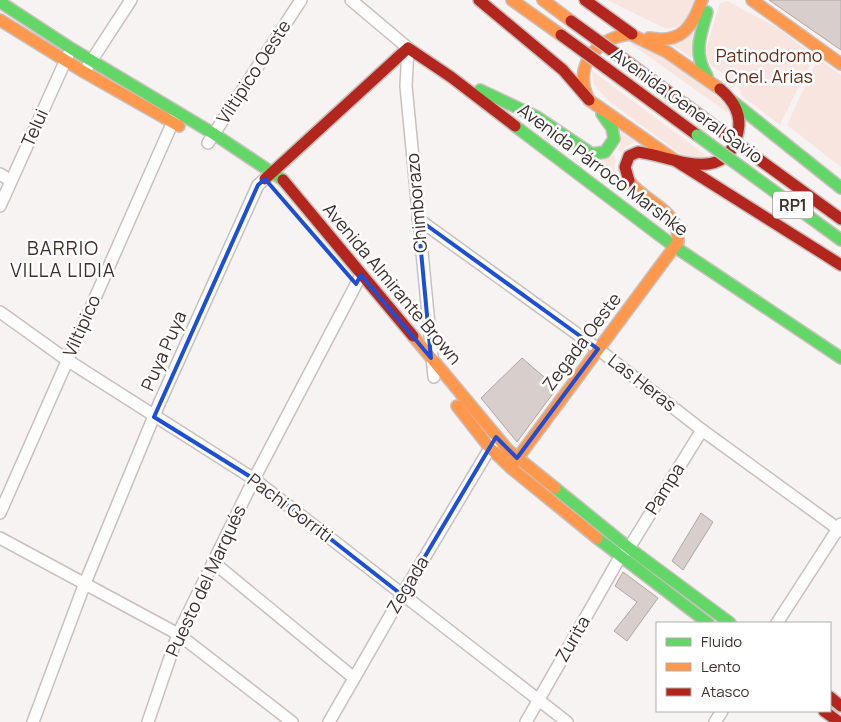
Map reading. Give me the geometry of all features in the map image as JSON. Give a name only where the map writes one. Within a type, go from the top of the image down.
[{"type":"main road","points":[[451,77],[537,117],[585,151],[597,155],[608,150],[614,139],[612,128],[593,103],[563,70],[479,0]]},
{"type":"main road","name":"Avenida General Savio","points":[[512,0],[841,240]]},
{"type":"main road","name":"Avenida General Savio","points":[[543,0],[841,219]]},
{"type":"main road","points":[[585,0],[634,34],[661,48],[711,82],[732,102],[841,188]]},
{"type":"main road","points":[[702,0],[693,24],[680,36],[661,40],[634,34],[610,38],[597,48],[588,59],[583,76],[593,103],[676,161],[841,265]]},
{"type":"main road","points":[[710,0],[696,53],[698,62],[711,82]]},
{"type":"main road","points":[[752,0],[841,64]]},
{"type":"main road","name":"Avenida Almirante Brown","points":[[0,2],[175,117],[268,175],[282,179],[490,448],[514,463],[729,622]]},
{"type":"main road","name":"Avenida Almirante Brown","points":[[0,20],[84,72],[175,117]]},
{"type":"main road","name":"Avenida Párroco Marshke","points":[[408,48],[451,77],[675,247],[841,358]]},
{"type":"main road","name":"Puya Puya","points":[[268,175],[408,48]]},
{"type":"main road","points":[[675,247],[680,237],[678,225],[629,182],[625,168],[629,157],[639,151],[646,151],[702,167],[713,164],[726,156],[734,144],[738,130],[738,118],[732,102]]},
{"type":"main road","name":"Zegada Oeste","points":[[514,463],[675,247]]},
{"type":"main road","name":"Avenida Almirante Brown","points":[[359,280],[431,358],[496,437],[514,463],[620,557],[707,622]]},
{"type":"main road","points":[[825,712],[839,722]]},
{"type":"street","points":[[84,72],[131,0]]},
{"type":"street","name":"Viltipico Oeste","points":[[211,139],[300,0]]},
{"type":"street","name":"Avenida Párroco Marshke","points":[[351,0],[408,48]]},
{"type":"street","name":"Chimborazo","points":[[408,48],[406,86],[434,377]]},
{"type":"street","name":"Telui","points":[[0,206],[72,50]]},
{"type":"street","name":"Viltipico","points":[[0,513],[175,117]]},
{"type":"street","points":[[0,174],[11,181]]},
{"type":"street","name":"Puya Puya","points":[[33,722],[85,583],[154,417],[258,186],[268,175]]},
{"type":"street","name":"Las Heras","points":[[418,219],[598,349],[702,430],[840,528]]},
{"type":"street","name":"Puesto del Marqués","points":[[148,722],[178,634],[254,479],[359,280]]},
{"type":"street","name":"Pachi Gorriti","points":[[0,312],[67,360],[254,479],[567,722]]},
{"type":"street","name":"Pampa","points":[[620,557],[628,548],[702,430]]},
{"type":"street","name":"Zegada","points":[[329,722],[496,437]]},
{"type":"street","points":[[779,622],[840,528]]},
{"type":"street","points":[[0,538],[178,634],[292,722]]},
{"type":"street","name":"Zurita","points":[[526,722],[620,557]]},
{"type":"street","points":[[213,562],[354,678]]},
{"type":"highlighted area","points":[[265,179],[356,284],[361,275],[431,358],[418,219],[598,349],[517,458],[496,437],[402,595],[254,479],[154,417],[258,185]]},
{"type":"green space","points":[[607,0],[694,0],[690,12],[683,22],[674,28],[669,28],[662,27]]},
{"type":"green space","name":"Patinodromo Cnel. Arias","points":[[727,1],[778,28],[814,56],[780,125],[742,96],[738,85],[711,65],[707,57],[706,49],[720,3]]},
{"type":"green space","points":[[694,32],[692,58],[672,45]]},
{"type":"green space","points":[[637,41],[701,82],[730,109],[728,113],[631,44]]},
{"type":"green space","points":[[818,58],[841,75],[841,167],[787,125]]},
{"type":"green space","points":[[591,70],[708,157],[701,158],[682,155],[610,102],[594,85]]},
{"type":"green space","points":[[621,132],[635,142],[621,152],[618,150],[621,142]]},
{"type":"green space","points":[[563,145],[596,162],[615,155],[614,174],[631,195]]},
{"type":"building","points":[[769,0],[841,0],[841,50],[812,30]]},
{"type":"building","points":[[522,358],[557,388],[517,442],[481,398]]},
{"type":"building","points":[[701,513],[713,522],[683,570],[672,561]]},
{"type":"building","points":[[623,572],[658,598],[627,641],[614,631],[637,602],[615,586]]},
{"type":"traffic: fast","points":[[0,2],[72,49],[214,134],[283,180]]},
{"type":"traffic: fast","points":[[707,12],[699,45],[700,60],[707,76]]},
{"type":"traffic: fast","points":[[480,90],[537,117],[592,154],[605,152],[614,139],[612,128],[602,114]]},
{"type":"traffic: fast","points":[[732,101],[841,188]]},
{"type":"traffic: fast","points":[[515,126],[675,247],[841,358]]},
{"type":"traffic: fast","points":[[697,135],[745,170]]},
{"type":"traffic: fast","points":[[745,170],[841,240]]},
{"type":"traffic: fast","points":[[555,488],[629,548],[729,622]]},
{"type":"traffic: fast","points":[[597,538],[707,622]]},
{"type":"traffic: slow","points":[[512,0],[561,35]]},
{"type":"traffic: slow","points":[[543,0],[571,21]]},
{"type":"traffic: slow","points":[[649,38],[669,39],[684,32],[694,19],[702,0]]},
{"type":"traffic: slow","points":[[752,0],[841,64]]},
{"type":"traffic: slow","points":[[0,20],[84,72],[179,126]]},
{"type":"traffic: slow","points":[[676,161],[589,100],[584,88],[583,76],[590,56],[607,41],[630,34],[667,52],[720,89]]},
{"type":"traffic: slow","points":[[511,467],[678,242],[674,222],[668,214],[644,196],[629,181]]},
{"type":"traffic: slow","points":[[413,336],[508,450],[555,488]]},
{"type":"traffic: slow","points":[[457,406],[490,448],[511,468],[597,538]]},
{"type":"traffic: jam","points":[[479,0],[563,70],[589,100]]},
{"type":"traffic: jam","points":[[585,0],[632,34]]},
{"type":"traffic: jam","points":[[571,21],[618,55]]},
{"type":"traffic: jam","points":[[561,35],[606,68]]},
{"type":"traffic: jam","points":[[265,179],[408,48],[451,77],[515,126]]},
{"type":"traffic: jam","points":[[618,55],[709,122]]},
{"type":"traffic: jam","points":[[606,68],[697,135]]},
{"type":"traffic: jam","points":[[629,181],[625,167],[629,156],[638,152],[697,164],[710,164],[723,159],[732,149],[738,132],[739,119],[729,98],[720,89]]},
{"type":"traffic: jam","points":[[709,122],[757,158]]},
{"type":"traffic: jam","points":[[757,158],[841,219]]},
{"type":"traffic: jam","points":[[676,161],[841,265]]},
{"type":"traffic: jam","points":[[283,180],[413,336]]},
{"type":"traffic: jam","points":[[831,698],[841,706]]},
{"type":"traffic: jam","points":[[825,712],[839,722]]},
{"type":"district","name":"BARRIO VILLA LIDIA","points":[[63,259]]}]
